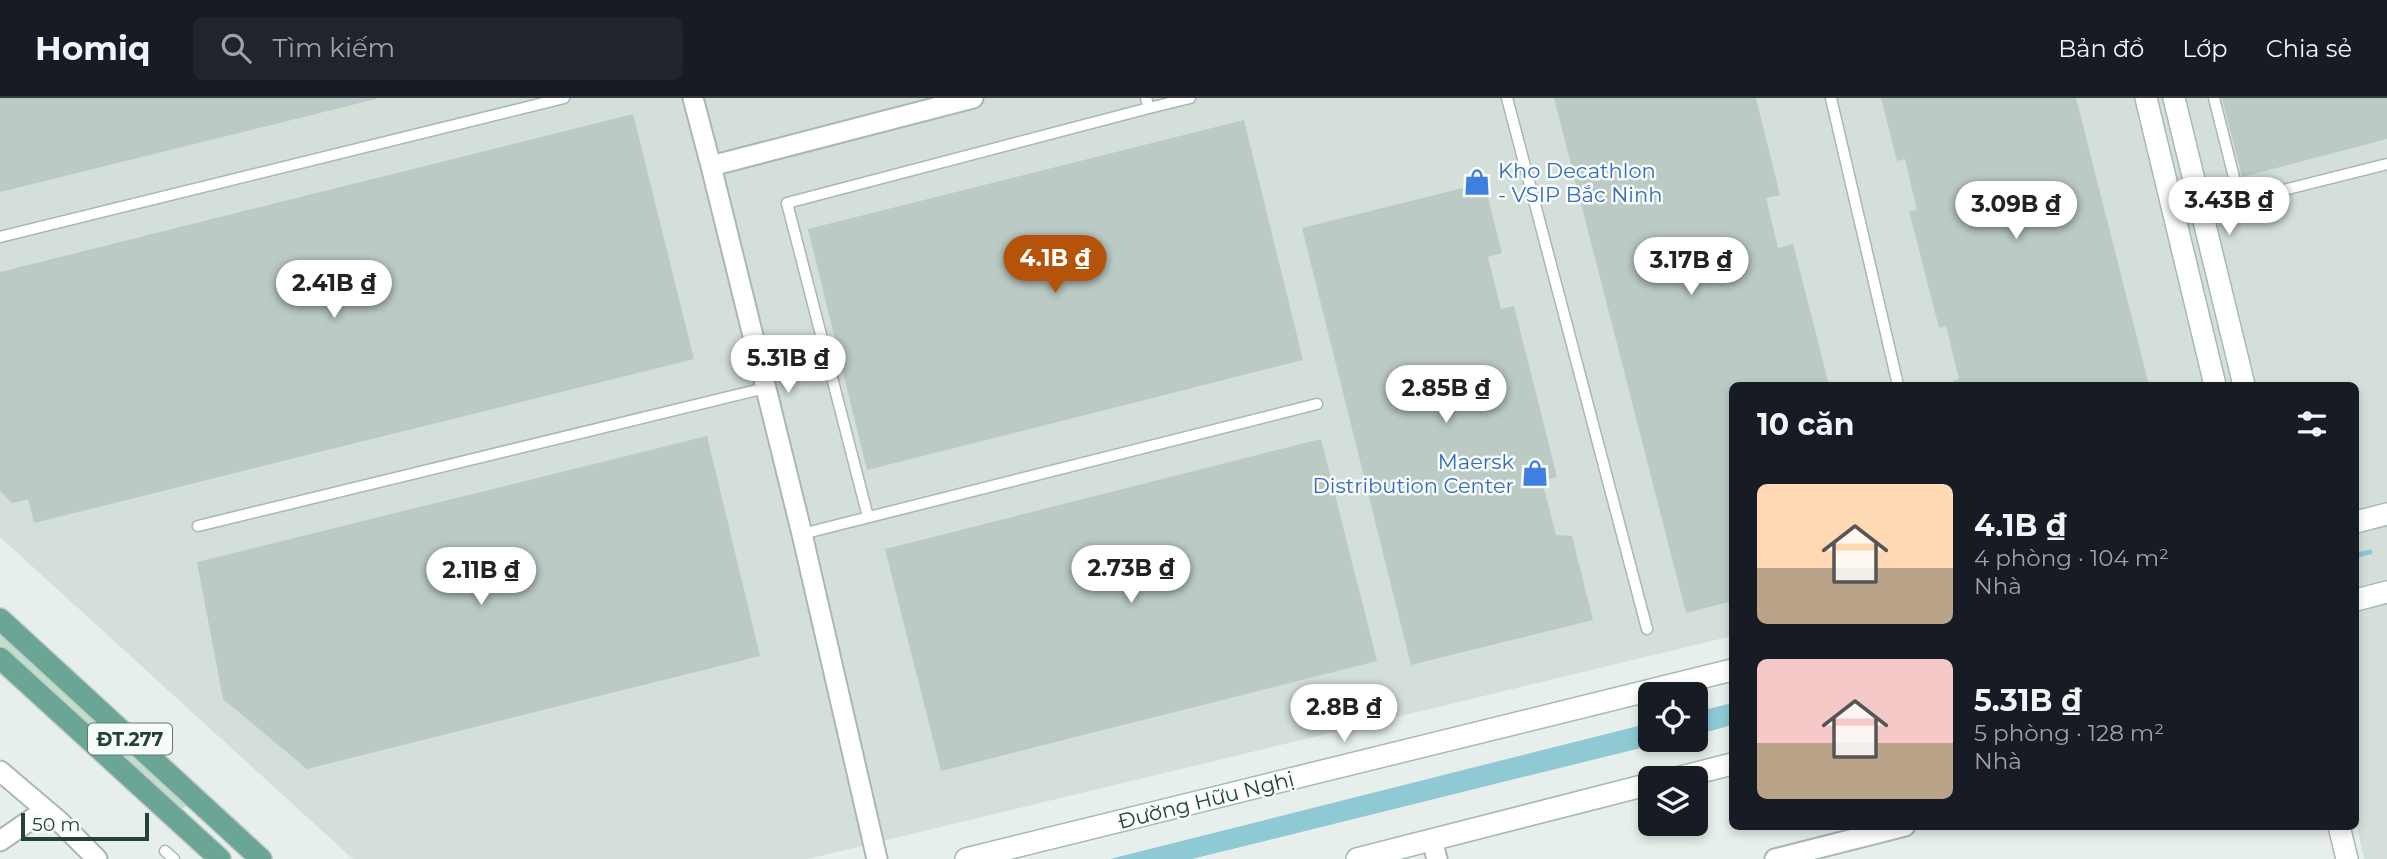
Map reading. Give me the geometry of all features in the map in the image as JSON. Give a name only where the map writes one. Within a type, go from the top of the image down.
[{"type":"main road","points":[[2146,98],[2214,382]]},
{"type":"main road","points":[[2174,98],[2243,382]]},
{"type":"main road","points":[[2359,521],[2387,514]]},
{"type":"main road","points":[[2359,599],[2387,592]]},
{"type":"main road","name":"ĐT.277","points":[[0,620],[261,859]]},
{"type":"main road","name":"ĐT.277","points":[[0,658],[220,859]]},
{"type":"main road","name":"Đường Hữu Nghị","points":[[966,859],[1729,671]]},
{"type":"main road","points":[[1708,770],[1729,765]]},
{"type":"main road","points":[[1357,859],[1435,849],[1638,788]]},
{"type":"main road","points":[[2340,830],[2347,859]]},
{"type":"street","points":[[693,98],[802,534],[877,859]]},
{"type":"street","points":[[711,166],[973,98]]},
{"type":"street","points":[[0,771],[60,821],[97,859]]},
{"type":"street","points":[[0,841],[45,810]]},
{"type":"street","points":[[1775,859],[1889,830]]},
{"type":"lane","points":[[0,237],[564,98]]},
{"type":"lane","points":[[868,517],[787,203],[1147,103],[1190,98]]},
{"type":"lane","points":[[1507,98],[1647,629]]},
{"type":"lane","points":[[1831,98],[1897,382]]},
{"type":"lane","points":[[2214,98],[2240,201],[2387,164]]},
{"type":"lane","points":[[198,526],[765,388]]},
{"type":"lane","points":[[802,534],[1317,404]]},
{"type":"lane","points":[[165,851],[174,859]]},
{"type":"shaded area","points":[[0,98],[2387,98],[2387,859],[2364,859],[2358,830],[2359,382],[1729,382],[1729,637],[808,859],[353,859],[0,537]]},
{"type":"green space","points":[[0,631],[184,799],[186,805],[180,811],[0,650]]},
{"type":"water","points":[[1729,704],[1729,726],[1708,732],[1708,709]]},
{"type":"water","points":[[1638,726],[1638,749],[1192,859],[1110,859]]},
{"type":"building","points":[[0,98],[376,98],[376,99],[0,192]]},
{"type":"building","points":[[1554,98],[1756,98],[1780,195],[1766,198],[1778,248],[1793,244],[1828,382],[1729,382],[1729,602],[1686,613]]},
{"type":"building","points":[[1881,98],[2076,98],[2148,382],[1953,382],[1959,379],[1946,326],[1939,328],[1909,211],[1917,210],[1905,159],[1897,161]]},
{"type":"building","points":[[2222,98],[2387,98],[2387,139],[2242,177]]},
{"type":"building","points":[[633,114],[694,359],[34,523],[28,499],[12,503],[0,491],[0,272]]},
{"type":"building","points":[[1244,120],[1303,360],[867,470],[808,229]]},
{"type":"building","points":[[1467,187],[1470,198],[1487,194],[1502,253],[1488,257],[1501,309],[1514,306],[1557,477],[1542,481],[1556,535],[1572,536],[1593,620],[1411,665],[1302,228]]},
{"type":"building","points":[[707,436],[760,656],[307,769],[223,699],[197,562]]},
{"type":"building","points":[[1321,439],[1377,661],[941,771],[885,549]]},
{"type":"waterway","points":[[2359,555],[2370,552]]},
{"type":"place","name":"Kho Decathlon - VSIP Bắc Ninh","points":[[1477,182]]},
{"type":"place","name":"Maersk Distribution Center","points":[[1535,473]]}]
